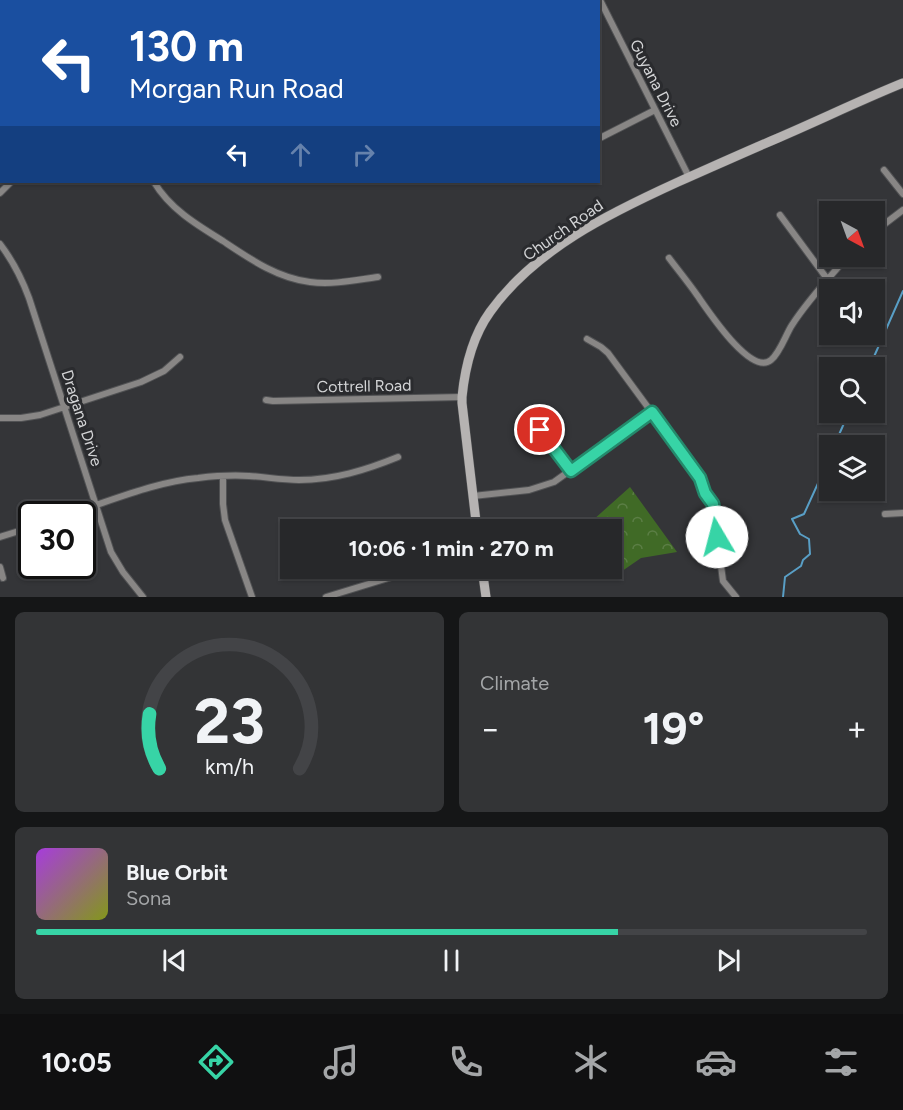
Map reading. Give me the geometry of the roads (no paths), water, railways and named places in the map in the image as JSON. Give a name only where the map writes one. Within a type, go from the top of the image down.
[{"type":"main road","name":"Church Road","points":[[476,519],[462,397],[468,359],[477,335],[501,297],[539,262],[594,223],[689,177],[903,83]]},
{"type":"main road","points":[[484,579],[486,597]]},
{"type":"street","name":"Guyana Drive","points":[[600,0],[602,12],[689,177]]},
{"type":"street","points":[[600,138],[655,110]]},
{"type":"street","points":[[884,170],[903,194]]},
{"type":"street","points":[[155,183],[186,217],[247,257],[277,273],[312,283],[378,277]]},
{"type":"street","points":[[885,224],[903,210]]},
{"type":"street","points":[[780,215],[827,279]]},
{"type":"street","name":"Dragana Drive","points":[[0,244],[21,278],[94,501]]},
{"type":"street","points":[[669,258],[732,341],[747,355],[761,363],[767,363],[773,359],[792,325],[819,291]]},
{"type":"street","points":[[829,279],[839,267]]},
{"type":"street","points":[[587,339],[608,353],[696,472],[705,493],[713,504],[723,580],[736,597]]},
{"type":"street","points":[[0,418],[27,418],[141,382],[164,371],[180,357]]},
{"type":"street","name":"Cottrell Road","points":[[266,400],[462,397]]},
{"type":"street","points":[[473,496],[529,489],[554,482],[652,412]]},
{"type":"street","points":[[540,430],[571,471]]},
{"type":"street","points":[[96,506],[195,478],[251,476],[299,480],[319,479],[355,472],[398,457]]},
{"type":"street","points":[[223,476],[225,520],[252,597]]},
{"type":"street","name":"Dragana Drive","points":[[96,506],[116,562],[143,597]]},
{"type":"street","points":[[885,514],[903,513]]},
{"type":"street","points":[[0,537],[18,531]]},
{"type":"street","points":[[0,567],[3,578]]},
{"type":"street","points":[[326,597],[385,579]]},
{"type":"waterway","points":[[874,357],[903,291]]},
{"type":"waterway","points":[[839,435],[844,423]]},
{"type":"waterway","points":[[783,597],[785,577],[801,566],[803,560],[810,554],[809,539],[800,534],[792,519],[804,514],[819,481]]}]
